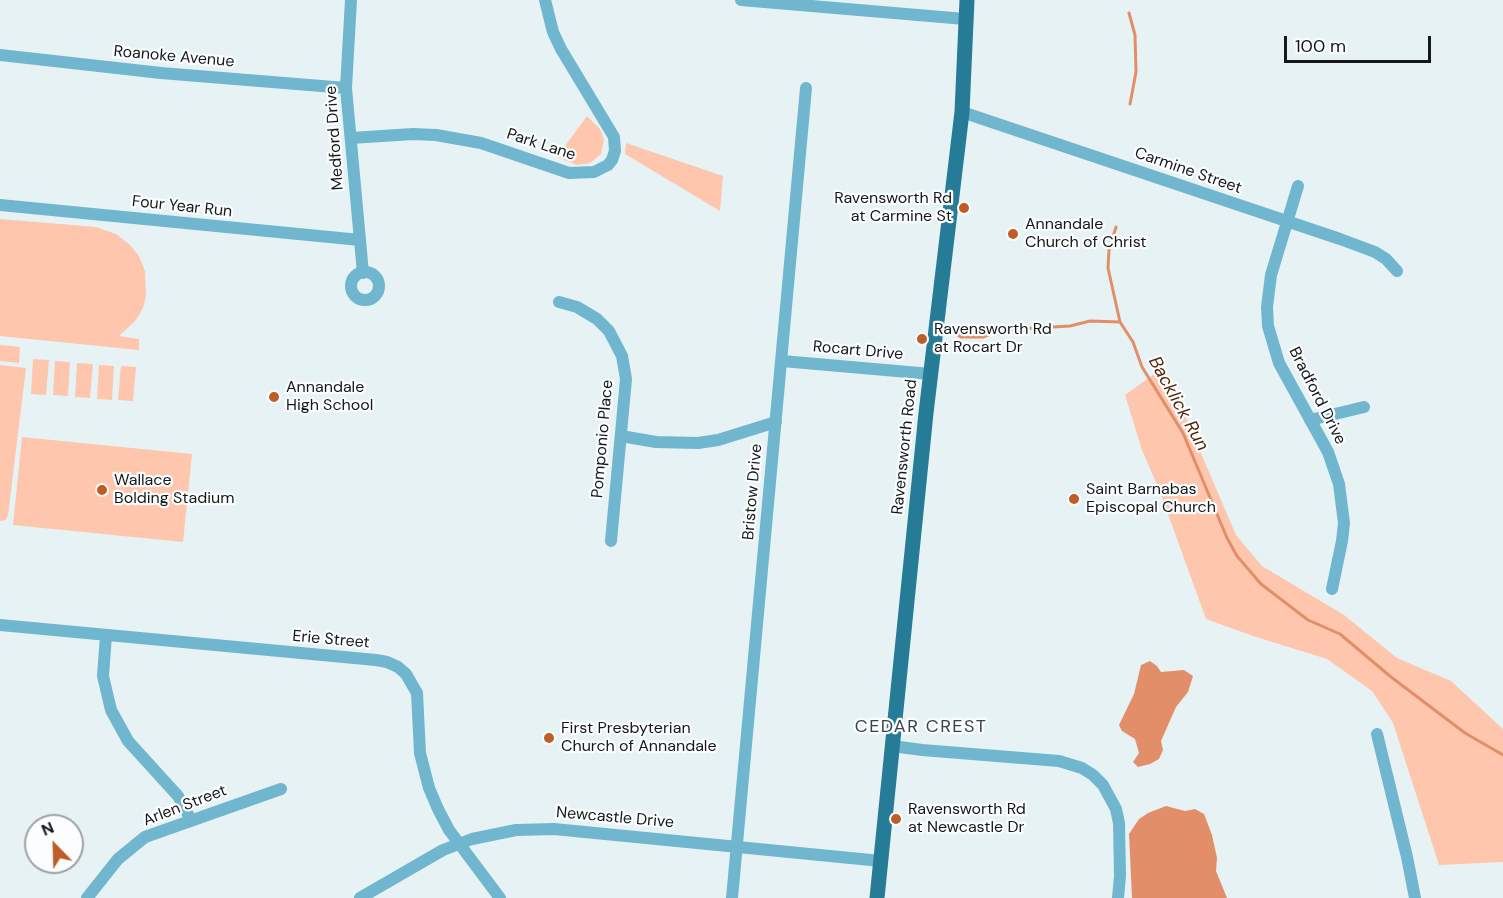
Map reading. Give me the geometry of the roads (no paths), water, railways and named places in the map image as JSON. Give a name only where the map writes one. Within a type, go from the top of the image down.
[{"type":"main road","name":"Ravensworth Road","points":[[877,898],[931,374],[962,112],[967,0]]},
{"type":"street","name":"Medford Drive","points":[[351,0],[346,88],[363,273]]},
{"type":"street","name":"Park Lane","points":[[351,138],[413,134],[436,135],[481,143],[569,173],[594,172],[608,165],[615,151],[614,137],[561,49],[553,32],[545,0]]},
{"type":"street","points":[[741,0],[965,19]]},
{"type":"street","name":"Roanoke Avenue","points":[[0,55],[161,73],[346,88]]},
{"type":"street","name":"Bristow Drive","points":[[732,898],[806,88]]},
{"type":"street","name":"Carmine Street","points":[[962,112],[1375,252],[1386,259],[1397,271]]},
{"type":"street","name":"Bradford Drive","points":[[1298,186],[1270,275],[1268,326],[1279,363],[1333,465],[1343,503],[1342,541],[1332,589]]},
{"type":"street","name":"Four Year Run","points":[[0,205],[360,240]]},
{"type":"street","name":"Pomponio Place","points":[[559,302],[590,313],[609,331],[617,342],[622,356],[626,379],[611,541]]},
{"type":"street","name":"Rocart Drive","points":[[782,361],[931,374]]},
{"type":"street","points":[[1310,420],[1364,407]]},
{"type":"street","points":[[621,436],[656,442],[699,443],[718,440],[776,422]]},
{"type":"street","name":"Erie Street","points":[[0,625],[376,660],[398,667],[406,674],[417,693],[420,753],[429,788],[438,809],[459,844],[500,898]]},
{"type":"street","points":[[105,635],[103,676],[111,710],[128,741],[178,796],[191,820]]},
{"type":"street","points":[[1377,734],[1415,898]]},
{"type":"street","points":[[892,746],[1059,761],[1071,763],[1087,771],[1103,785],[1116,809],[1119,823],[1118,898]]},
{"type":"street","name":"Arlen Street","points":[[87,898],[131,847],[152,834],[281,789]]},
{"type":"street","name":"Newcastle Drive","points":[[360,898],[443,850],[494,833],[539,828],[881,861]]},
{"type":"waterway","points":[[1129,13],[1135,35],[1136,72],[1130,104]]},
{"type":"waterway","points":[[1116,227],[1109,250],[1108,268],[1120,322]]},
{"type":"waterway","name":"Backlick Run","points":[[944,326],[961,337],[983,337],[1001,330],[1070,326],[1090,321],[1120,322],[1133,342],[1142,367],[1183,433],[1227,538],[1237,556],[1261,584],[1308,620],[1340,634],[1391,677],[1465,733],[1503,755]]},
{"type":"place","name":"Ravensworth Rd at Carmine St","points":[[964,208]]},
{"type":"place","name":"Annandale Church of Christ","points":[[1013,234]]},
{"type":"place","name":"Ravensworth Rd at Rocart Dr","points":[[922,339]]},
{"type":"place","name":"Annandale High School","points":[[274,397]]},
{"type":"place","name":"Wallace Bolding Stadium","points":[[102,490]]},
{"type":"place","name":"Saint Barnabas Episcopal Church","points":[[1074,499]]},
{"type":"place","name":"First Presbyterian Church of Annandale","points":[[549,738]]},
{"type":"place","name":"Ravensworth Rd at Newcastle Dr","points":[[896,819]]},
{"type":"district","name":"CEDAR CREST","points":[[921,727]]}]
